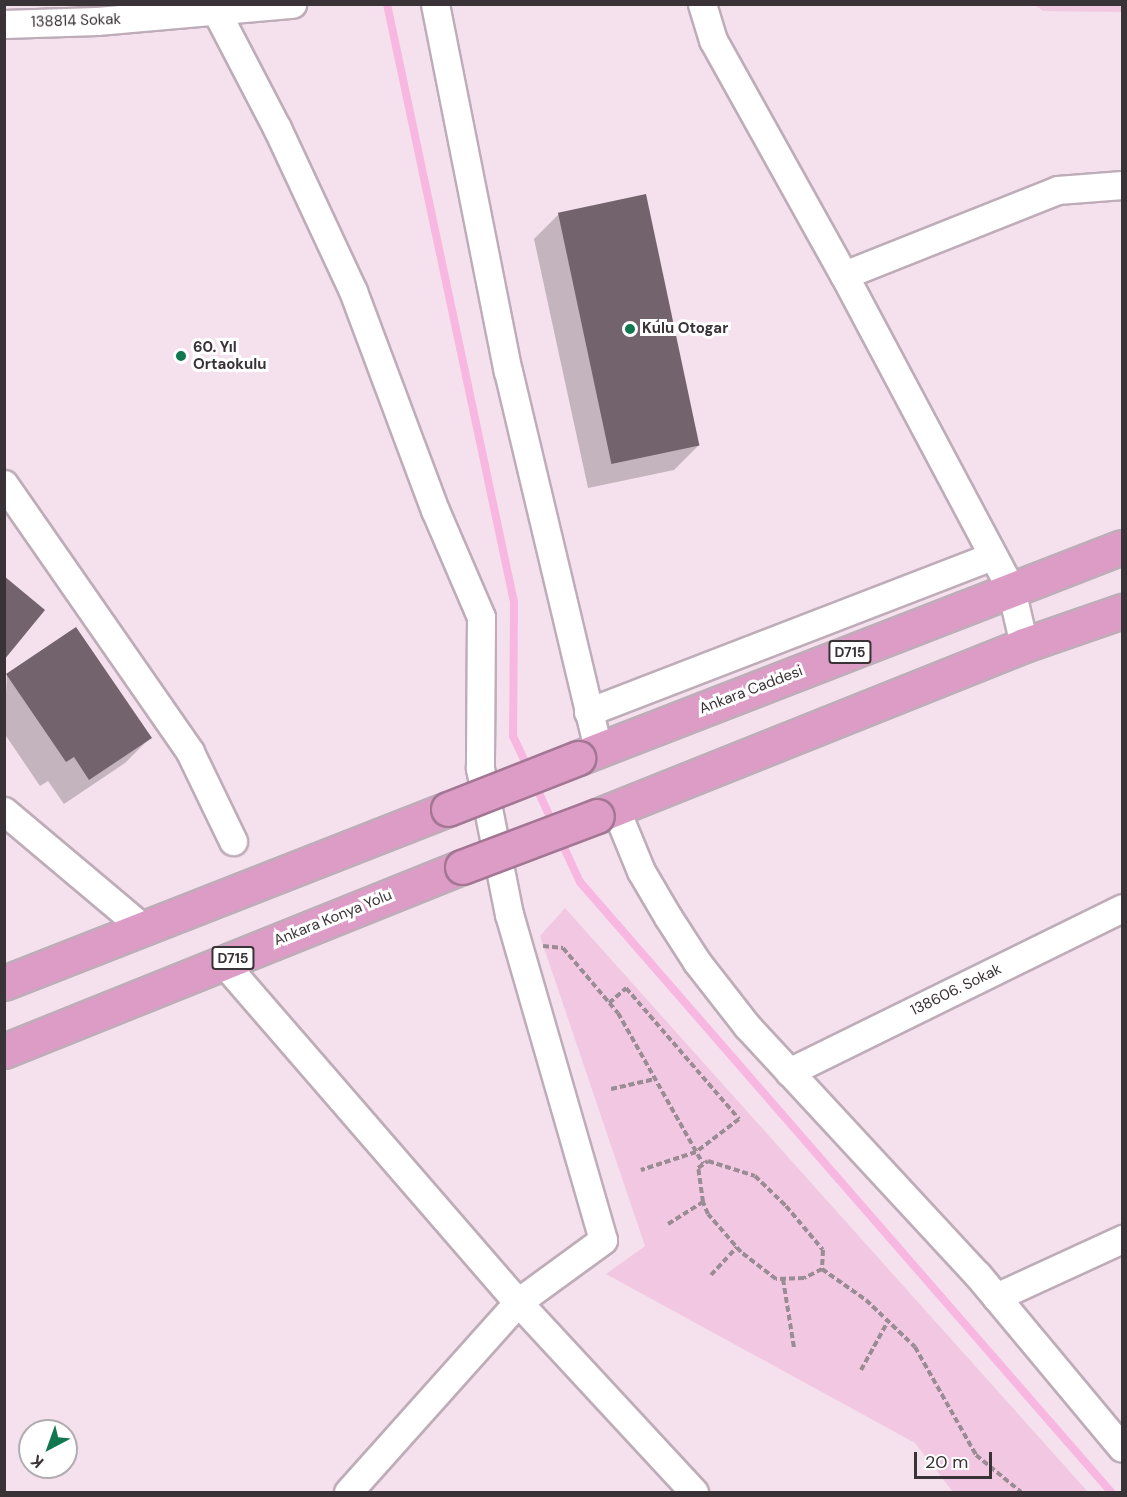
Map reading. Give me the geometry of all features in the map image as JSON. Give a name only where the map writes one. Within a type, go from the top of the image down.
[{"type":"highway","name":"Ankara Caddesi","points":[[143,928],[1122,547]]},
{"type":"highway","name":"D715","points":[[607,813],[1024,645],[1122,611]]},
{"type":"highway","name":"Ankara Konya Yolu","points":[[4,1051],[462,867],[607,813]]},
{"type":"highway","name":"D715","points":[[4,982],[143,928]]},
{"type":"street","name":"138814 Sokak","points":[[4,24],[134,11],[216,11],[292,4]]},
{"type":"street","points":[[435,4],[508,371],[588,712],[588,754]]},
{"type":"street","points":[[702,4],[713,40],[844,275],[1011,589],[1024,645]]},
{"type":"street","points":[[216,11],[277,128],[353,291],[435,510],[481,617],[480,768],[517,942],[603,1240],[518,1302],[348,1492]]},
{"type":"street","points":[[844,275],[1058,190],[1122,185]]},
{"type":"street","points":[[4,484],[190,752],[233,842]]},
{"type":"street","points":[[588,712],[993,555]]},
{"type":"street","points":[[4,811],[143,928]]},
{"type":"street","points":[[607,813],[697,962],[789,1072],[996,1297],[1122,1448]]},
{"type":"street","name":"138606. Sokak","points":[[789,1072],[1122,908]]},
{"type":"street","points":[[223,962],[518,1302],[694,1492]]},
{"type":"street","points":[[996,1297],[1122,1239]]},
{"type":"path","points":[[517,942],[563,948],[609,1003],[703,1164]]},
{"type":"path","points":[[609,1003],[626,988],[739,1119],[696,1152],[641,1170]]},
{"type":"path","points":[[611,1089],[655,1079]]},
{"type":"path","points":[[708,1161],[732,1166],[756,1176],[806,1227],[823,1250],[822,1269],[804,1278],[783,1279],[761,1269],[736,1247],[708,1214],[703,1202],[698,1168],[708,1161]]},
{"type":"path","points":[[668,1224],[703,1202]]},
{"type":"path","points":[[711,1275],[736,1247]]},
{"type":"path","points":[[822,1269],[866,1300],[915,1347],[976,1455],[1021,1492]]},
{"type":"path","points":[[783,1279],[794,1348]]},
{"type":"path","points":[[861,1370],[888,1321]]},
{"type":"shaded area","points":[[1035,5],[1122,5],[1122,12],[1043,11]]},
{"type":"shaded area","points":[[565,908],[1088,1492],[953,1492],[915,1443],[606,1274],[645,1246],[540,936]]},
{"type":"building","name":"Kulu Otogar","points":[[646,194],[699,445],[611,464],[558,213]]},
{"type":"building","points":[[4,576],[45,610],[4,660]]},
{"type":"building","points":[[76,627],[152,738],[89,780],[74,757],[66,762],[6,674]]},
{"type":"waterway","points":[[387,4],[514,602],[513,736],[528,768]]},
{"type":"waterway","points":[[534,782],[554,826]]},
{"type":"waterway","points":[[560,839],[580,882],[1111,1492]]},
{"type":"place","name":"Kulu Otogar","points":[[630,329]]},
{"type":"place","name":"60. Yıl Ortaokulu","points":[[181,356]]}]
